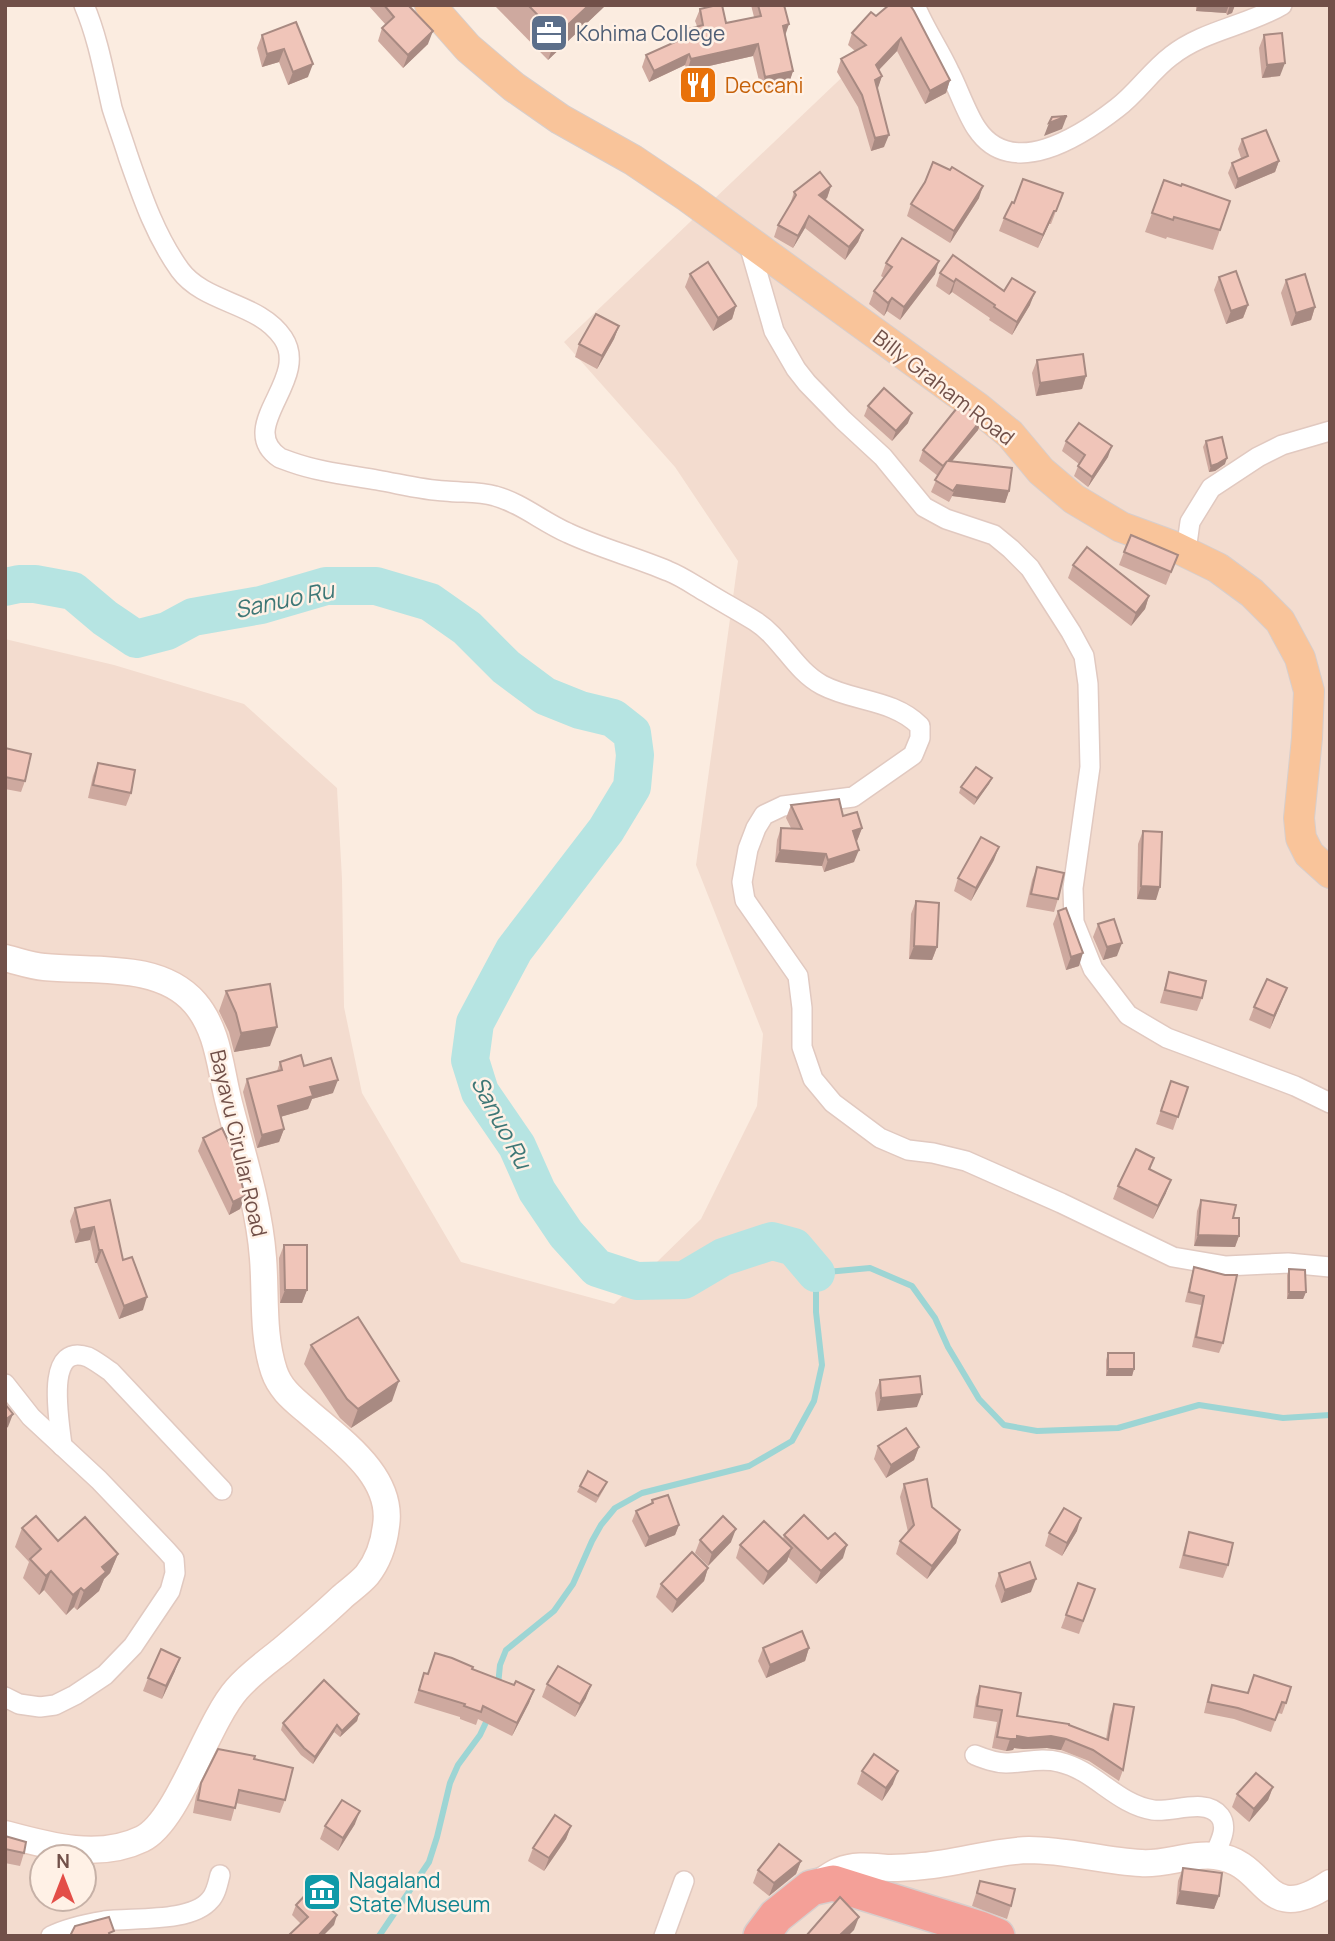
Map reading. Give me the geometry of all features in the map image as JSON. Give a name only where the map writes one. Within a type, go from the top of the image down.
[{"type":"highway","points":[[761,1936],[776,1916],[811,1888],[833,1883],[997,1936]]},
{"type":"main road","name":"Billy Graham Road","points":[[430,5],[468,48],[514,87],[559,119],[633,160],[748,240],[1010,433],[1041,471],[1074,499],[1121,527],[1186,551],[1218,568],[1252,593],[1280,621],[1300,658],[1309,691],[1299,818],[1301,838],[1309,854],[1330,873]]},
{"type":"street","points":[[84,5],[92,23],[113,110],[148,214],[181,271],[199,288],[270,324],[290,351],[290,365],[264,429],[266,444],[280,458],[312,470],[443,491],[495,495],[515,503],[567,533],[670,572],[769,631],[799,669],[822,685],[850,696],[891,706],[910,716],[920,726],[920,738],[913,755],[853,797],[783,806],[764,815],[748,849],[742,882],[745,900],[798,976],[802,1008],[802,1047],[813,1079],[833,1103],[880,1138],[908,1150],[966,1161],[1173,1257],[1226,1266],[1288,1264],[1330,1267]]},
{"type":"street","points":[[915,5],[977,130],[993,145],[1010,153],[1029,153],[1056,146],[1088,129],[1120,106],[1172,55],[1212,34],[1261,17],[1282,5]]},
{"type":"street","points":[[748,240],[774,331],[807,383],[883,457],[924,507],[946,520],[994,535],[1020,558],[1054,604],[1084,656],[1088,684],[1090,767],[1073,888],[1074,922],[1093,970],[1128,1015],[1167,1038],[1295,1086],[1330,1103]]},
{"type":"street","points":[[1186,551],[1190,522],[1211,488],[1258,457],[1282,445],[1330,431]]},
{"type":"street","name":"Bayavu Cirular Road","points":[[5,958],[40,967],[104,969],[160,979],[193,1000],[205,1016],[216,1041],[256,1201],[263,1258],[267,1330],[274,1371],[284,1392],[368,1468],[384,1497],[387,1522],[382,1549],[367,1575],[236,1690],[205,1739],[169,1811],[156,1829],[144,1838],[106,1850],[39,1844],[5,1834]]},
{"type":"street","points":[[62,1446],[58,1403],[60,1367],[68,1358],[79,1355],[90,1358],[111,1372],[222,1490]]},
{"type":"street","points":[[5,1384],[31,1417],[99,1480],[166,1550],[174,1559],[176,1573],[170,1591],[132,1646],[105,1675],[55,1705],[40,1707],[19,1704],[5,1697]]},
{"type":"street","points":[[975,1755],[996,1763],[1026,1760],[1059,1762],[1080,1769],[1135,1806],[1156,1810],[1188,1806],[1210,1808],[1220,1816],[1224,1826],[1214,1856]]},
{"type":"street","points":[[811,1888],[838,1871],[858,1866],[928,1866],[1029,1850],[1144,1864],[1185,1857],[1214,1856],[1241,1865],[1278,1898],[1296,1900],[1330,1883]]},
{"type":"street","points":[[51,1936],[71,1928],[103,1922],[181,1916],[203,1907],[211,1900],[220,1875]]},
{"type":"street","points":[[664,1936],[684,1881]]},
{"type":"shaded area","points":[[918,5],[1330,5],[1330,1936],[5,1936],[5,639],[114,665],[244,704],[337,788],[344,1007],[362,1093],[461,1262],[614,1304],[701,1219],[757,1106],[763,1034],[696,865],[738,561],[675,467],[564,342]]},
{"type":"building","points":[[384,5],[408,5],[433,31],[408,55],[382,28],[394,17]]},
{"type":"building","points":[[528,5],[589,5],[557,35]]},
{"type":"building","points":[[722,5],[726,23],[761,16],[758,5],[784,5],[789,24],[783,26],[793,71],[765,77],[758,44],[691,59],[689,54],[654,71],[646,55],[684,38],[682,31],[703,25],[700,9]]},
{"type":"building","points":[[889,5],[910,5],[950,80],[930,91],[901,38],[876,65],[882,76],[875,80],[889,135],[875,138],[862,95],[841,59],[866,45],[852,33],[871,12],[876,16]]},
{"type":"building","points":[[296,22],[313,64],[293,72],[284,49],[267,54],[262,35]]},
{"type":"building","points":[[1282,33],[1285,63],[1267,65],[1264,35]]},
{"type":"building","points":[[1067,116],[1049,123],[1052,117]]},
{"type":"building","points":[[1266,130],[1279,161],[1238,179],[1232,163],[1248,156],[1242,139]]},
{"type":"building","points":[[933,162],[950,170],[952,167],[983,186],[954,231],[911,204],[925,182]]},
{"type":"building","points":[[820,172],[831,186],[819,195],[863,230],[849,247],[809,216],[798,236],[778,225],[796,195],[794,192]]},
{"type":"building","points":[[1023,179],[1063,193],[1043,235],[1004,218],[1012,202],[1014,203]]},
{"type":"building","points":[[1164,180],[1230,201],[1220,230],[1152,213]]},
{"type":"building","points":[[902,238],[939,261],[904,307],[892,298],[888,303],[874,291],[892,267],[886,263]]},
{"type":"building","points":[[953,255],[1004,291],[1012,278],[1035,292],[1017,322],[956,279],[954,282],[940,273]]},
{"type":"building","points":[[708,262],[736,306],[718,318],[690,274]]},
{"type":"building","points":[[1236,271],[1248,305],[1231,311],[1219,277]]},
{"type":"building","points":[[1305,274],[1315,307],[1296,313],[1286,280]]},
{"type":"building","points":[[596,314],[619,326],[602,356],[579,344]]},
{"type":"building","points":[[1083,354],[1086,376],[1040,383],[1037,360]]},
{"type":"building","points":[[884,388],[912,413],[896,431],[868,406]]},
{"type":"building","points":[[961,403],[982,419],[948,461],[1012,468],[1009,491],[957,485],[953,491],[935,480],[947,461],[943,466],[923,450]]},
{"type":"building","points":[[1079,423],[1112,446],[1092,477],[1078,466],[1085,455],[1066,441]]},
{"type":"building","points":[[1222,437],[1227,458],[1211,466],[1206,441]]},
{"type":"building","points":[[1131,535],[1178,555],[1171,572],[1124,552]]},
{"type":"building","points":[[1087,547],[1149,596],[1136,613],[1073,565]]},
{"type":"building","points":[[5,748],[31,754],[25,781],[5,777]]},
{"type":"building","points":[[98,763],[135,770],[131,793],[93,785]]},
{"type":"building","points":[[976,767],[992,778],[977,798],[961,787]]},
{"type":"building","points":[[839,799],[843,816],[857,812],[862,828],[853,831],[859,850],[828,860],[826,854],[780,850],[781,828],[802,829],[791,805]]},
{"type":"building","points":[[1143,831],[1162,832],[1160,887],[1141,886]]},
{"type":"building","points":[[981,837],[999,847],[976,888],[958,878]]},
{"type":"building","points":[[1037,867],[1064,873],[1058,899],[1031,894]]},
{"type":"building","points":[[916,901],[939,903],[937,947],[914,946]]},
{"type":"building","points":[[1066,908],[1083,953],[1071,957],[1058,911]]},
{"type":"building","points":[[1114,919],[1122,943],[1107,947],[1098,924]]},
{"type":"building","points":[[1169,972],[1206,981],[1202,998],[1165,990]]},
{"type":"building","points":[[1267,979],[1287,988],[1274,1016],[1254,1007]]},
{"type":"building","points":[[270,984],[277,1027],[241,1033],[226,991]]},
{"type":"building","points":[[301,1055],[304,1066],[331,1058],[338,1080],[310,1087],[313,1096],[278,1106],[284,1129],[262,1135],[247,1079],[282,1070],[280,1062]]},
{"type":"building","points":[[1171,1081],[1188,1087],[1178,1117],[1161,1111]]},
{"type":"building","points":[[222,1128],[234,1153],[245,1196],[233,1202],[203,1138]]},
{"type":"building","points":[[1136,1149],[1154,1158],[1149,1169],[1171,1180],[1158,1206],[1118,1186]]},
{"type":"building","points":[[110,1200],[123,1260],[132,1257],[147,1297],[124,1306],[102,1250],[99,1250],[94,1227],[80,1230],[75,1208]]},
{"type":"building","points":[[1201,1200],[1236,1205],[1233,1218],[1239,1218],[1239,1236],[1198,1235]]},
{"type":"building","points":[[284,1245],[307,1245],[307,1290],[285,1290]]},
{"type":"building","points":[[1194,1267],[1225,1275],[1237,1275],[1223,1343],[1196,1337],[1204,1296],[1189,1292]]},
{"type":"building","points":[[1289,1269],[1305,1270],[1306,1292],[1289,1292]]},
{"type":"building","points":[[358,1317],[399,1381],[358,1409],[347,1399],[311,1345]]},
{"type":"building","points":[[1108,1353],[1134,1353],[1134,1369],[1108,1369]]},
{"type":"building","points":[[920,1376],[922,1394],[881,1398],[880,1380]]},
{"type":"building","points":[[5,1404],[13,1414],[5,1420]]},
{"type":"building","points":[[906,1428],[919,1447],[891,1465],[878,1446]]},
{"type":"building","points":[[588,1471],[607,1482],[598,1496],[580,1486]]},
{"type":"building","points":[[927,1479],[932,1507],[960,1530],[932,1566],[900,1541],[914,1525],[904,1484]]},
{"type":"building","points":[[668,1495],[679,1525],[649,1537],[636,1511],[653,1503],[652,1500]]},
{"type":"building","points":[[1064,1508],[1081,1518],[1067,1543],[1049,1533]]},
{"type":"building","points":[[804,1515],[828,1539],[835,1533],[847,1545],[821,1571],[784,1535]]},
{"type":"building","points":[[36,1516],[58,1541],[85,1517],[118,1554],[102,1567],[106,1572],[84,1591],[81,1588],[73,1595],[51,1571],[46,1576],[30,1559],[41,1549],[22,1528]]},
{"type":"building","points":[[723,1516],[736,1529],[712,1553],[700,1540]]},
{"type":"building","points":[[764,1521],[792,1548],[768,1572],[740,1545]]},
{"type":"building","points":[[1189,1532],[1233,1543],[1228,1565],[1184,1555]]},
{"type":"building","points":[[692,1552],[708,1568],[677,1600],[661,1584]]},
{"type":"building","points":[[1030,1562],[1036,1579],[1005,1590],[999,1573]]},
{"type":"building","points":[[1078,1583],[1095,1589],[1083,1621],[1066,1615]]},
{"type":"building","points":[[802,1631],[809,1648],[770,1665],[763,1648]]},
{"type":"building","points":[[161,1649],[180,1658],[166,1686],[148,1678]]},
{"type":"building","points":[[435,1653],[514,1685],[516,1681],[534,1690],[517,1723],[483,1706],[481,1712],[464,1706],[465,1704],[419,1690],[424,1673],[428,1674]]},
{"type":"building","points":[[558,1666],[591,1685],[580,1704],[547,1684]]},
{"type":"building","points":[[1254,1675],[1291,1687],[1286,1703],[1282,1702],[1275,1720],[1208,1702],[1212,1685],[1248,1693]]},
{"type":"building","points":[[324,1680],[359,1714],[342,1731],[337,1725],[315,1757],[283,1723]]},
{"type":"building","points":[[980,1686],[1021,1693],[1017,1716],[1069,1724],[1108,1740],[1114,1704],[1134,1707],[1123,1770],[1093,1750],[1066,1739],[1051,1736],[1017,1736],[1017,1739],[997,1737],[1002,1710],[977,1706]]},
{"type":"building","points":[[218,1749],[255,1756],[254,1759],[293,1768],[285,1800],[239,1790],[235,1808],[198,1800],[201,1783]]},
{"type":"building","points":[[874,1754],[898,1771],[886,1788],[862,1771]]},
{"type":"building","points":[[1256,1773],[1273,1787],[1254,1809],[1237,1794]]},
{"type":"building","points":[[342,1800],[360,1811],[343,1838],[325,1826]]},
{"type":"building","points":[[555,1815],[571,1826],[549,1858],[533,1848]]},
{"type":"building","points":[[5,1836],[26,1842],[24,1853],[5,1849]]},
{"type":"building","points":[[779,1844],[801,1861],[774,1883],[758,1870]]},
{"type":"building","points":[[1183,1868],[1222,1873],[1219,1896],[1180,1891]]},
{"type":"building","points":[[980,1881],[1015,1889],[1011,1906],[977,1893]]},
{"type":"building","points":[[310,1890],[337,1915],[318,1936],[288,1936],[308,1917],[296,1905]]},
{"type":"building","points":[[840,1897],[859,1917],[839,1936],[806,1936]]},
{"type":"building","points":[[109,1917],[114,1931],[109,1933],[110,1936],[70,1936],[75,1926]]},
{"type":"waterway","name":"Sanuo Ru","points":[[5,587],[35,584],[73,591],[136,639],[167,631],[193,617],[261,605],[326,586],[376,586],[430,602],[467,628],[506,667],[545,696],[580,710],[613,718],[632,733],[635,755],[632,787],[606,830],[514,950],[475,1023],[470,1060],[480,1092],[517,1146],[537,1191],[566,1234],[597,1268],[637,1281],[684,1280],[723,1257],[772,1241],[794,1247],[816,1273]]},
{"type":"waterway","name":"Sanuo Ru","points":[[498,1685],[500,1665],[506,1650],[554,1611],[573,1584],[601,1525],[615,1508],[642,1493],[749,1466],[792,1441],[814,1401],[822,1365],[816,1312],[816,1273],[870,1268],[912,1286],[935,1318],[948,1347],[979,1399],[1004,1425],[1037,1431],[1118,1428],[1199,1405],[1283,1418],[1330,1415]]},
{"type":"waterway","points":[[379,1936],[429,1862],[450,1783],[458,1765],[480,1735],[488,1718]]},
{"type":"place","name":"Kohima College","points":[[549,33]]},
{"type":"place","name":"Deccani","points":[[698,85]]},
{"type":"place","name":"Nagaland State Museum","points":[[322,1892]]}]
